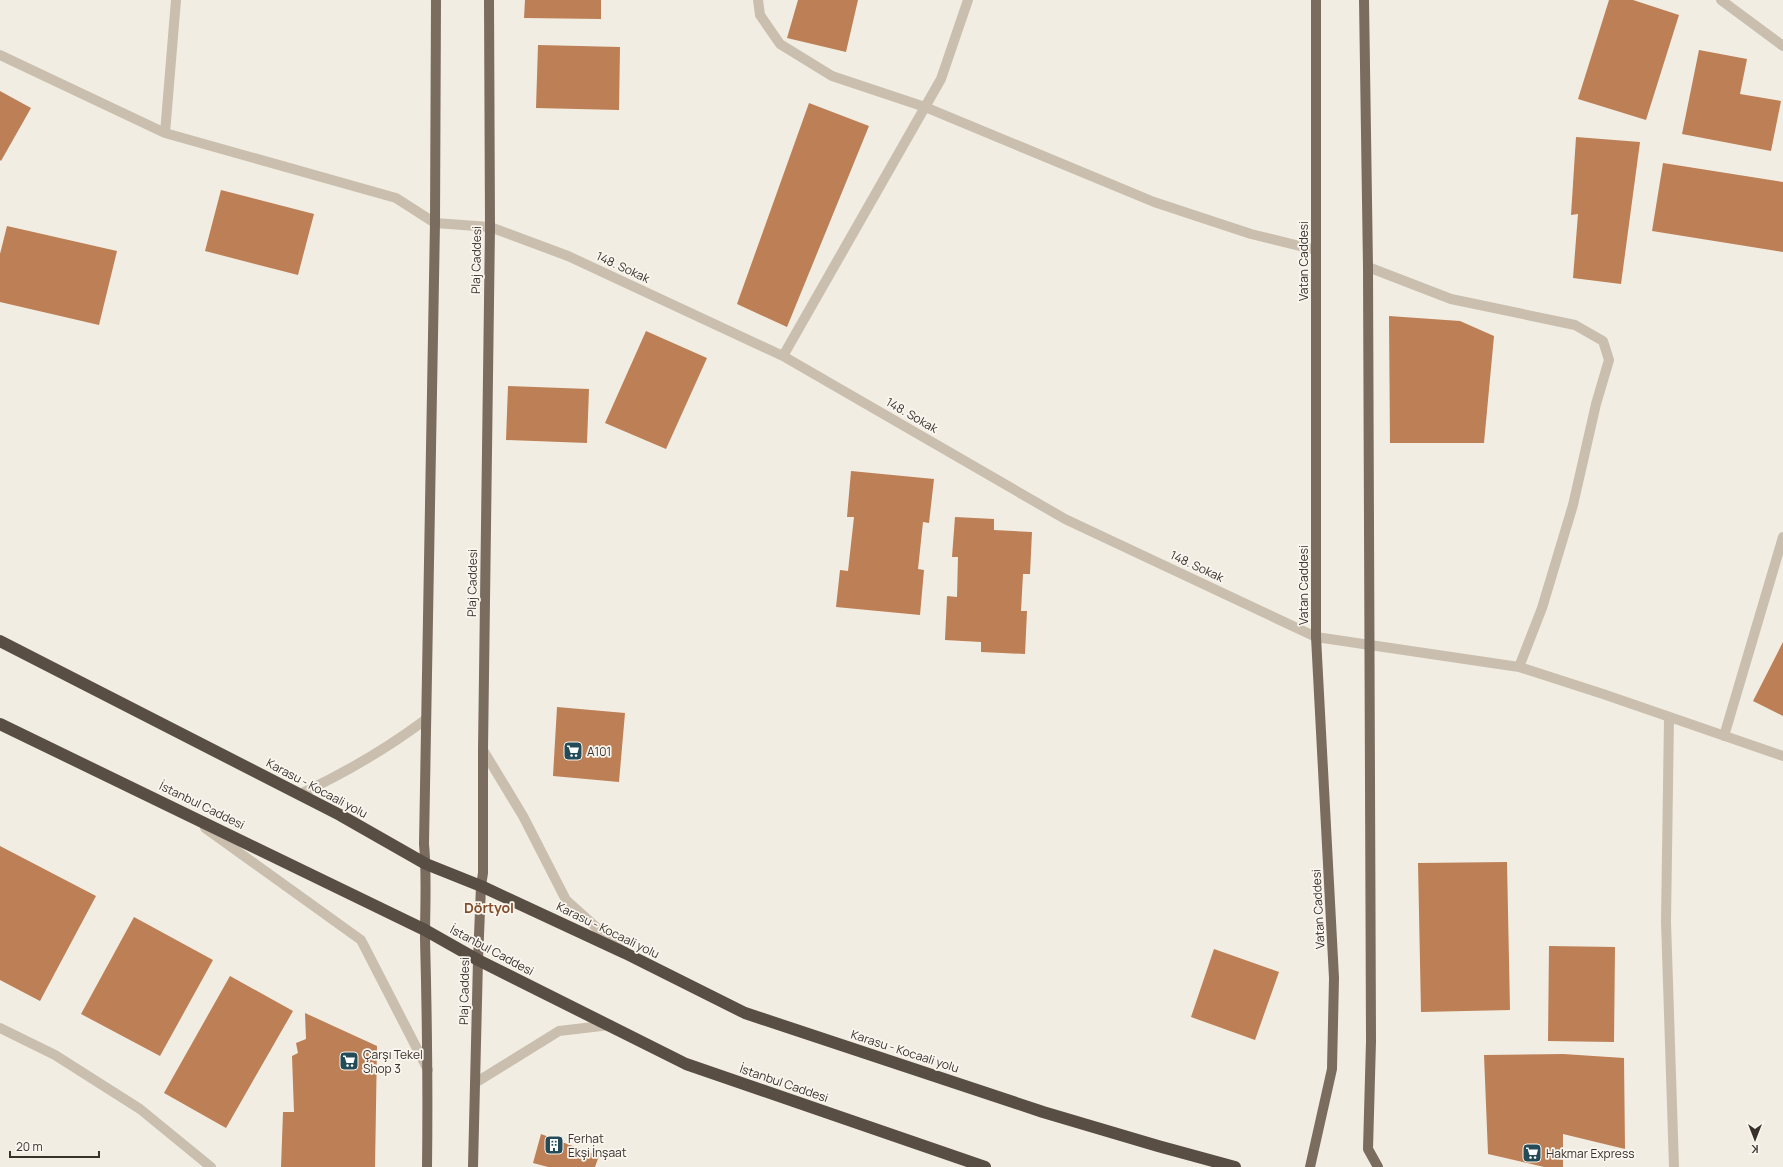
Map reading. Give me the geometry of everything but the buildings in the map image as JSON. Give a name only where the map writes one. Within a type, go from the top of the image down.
[{"type":"highway","name":"Karasu - Kocaali yolu","points":[[0,641],[300,794],[426,864],[481,886],[625,953],[745,1013],[1043,1112],[1235,1167]]},
{"type":"highway","name":"İstanbul Caddesi","points":[[0,724],[425,930],[478,960],[686,1064],[985,1167]]},
{"type":"main road","points":[[427,1167],[429,1071],[425,930],[426,864],[424,844],[435,223],[436,0]]},
{"type":"main road","name":"Plaj Caddesi","points":[[473,1167],[478,960],[481,886],[484,873],[483,750],[490,226],[489,0]]},
{"type":"main road","name":"Vatan Caddesi","points":[[1310,1167],[1332,1069],[1334,978],[1316,637],[1316,0]]},
{"type":"main road","points":[[1364,0],[1368,267],[1368,646],[1371,1041],[1368,1149],[1378,1167]]},
{"type":"street","points":[[165,133],[176,0]]},
{"type":"street","points":[[758,0],[760,15],[780,44],[832,76],[925,107],[1154,202],[1250,234],[1316,250]]},
{"type":"street","points":[[783,356],[941,79],[968,0]]},
{"type":"street","points":[[1721,0],[1783,46]]},
{"type":"street","points":[[0,55],[165,133],[396,198],[435,223]]},
{"type":"street","name":"148. Sokak","points":[[435,223],[490,226],[568,256],[783,356],[1065,519],[1316,637],[1368,646],[1519,667],[1604,694],[1783,756]]},
{"type":"street","points":[[1368,267],[1451,298],[1575,325],[1603,341],[1609,360],[1596,404],[1573,505],[1542,608],[1519,667]]},
{"type":"street","points":[[1724,736],[1783,536]]},
{"type":"street","points":[[1669,717],[1666,922],[1674,1167]]},
{"type":"street","points":[[300,794],[343,774],[397,741],[425,720]]},
{"type":"street","points":[[483,750],[523,816],[566,900],[625,953]]},
{"type":"street","points":[[184,812],[362,940],[429,1071]]},
{"type":"street","points":[[475,1083],[559,1031],[610,1025]]},
{"type":"street","points":[[0,1028],[56,1055],[140,1109],[211,1167]]},
{"type":"place","name":"A101","points":[[573,751]]},
{"type":"place","name":"Çarşı Tekel Shop 3","points":[[349,1061]]},
{"type":"place","name":"Ferhat Ekşi İnşaat","points":[[554,1145]]},
{"type":"place","name":"Hakmar Express","points":[[1532,1153]]},
{"type":"district","name":"Dörtyol","points":[[489,907]]}]
